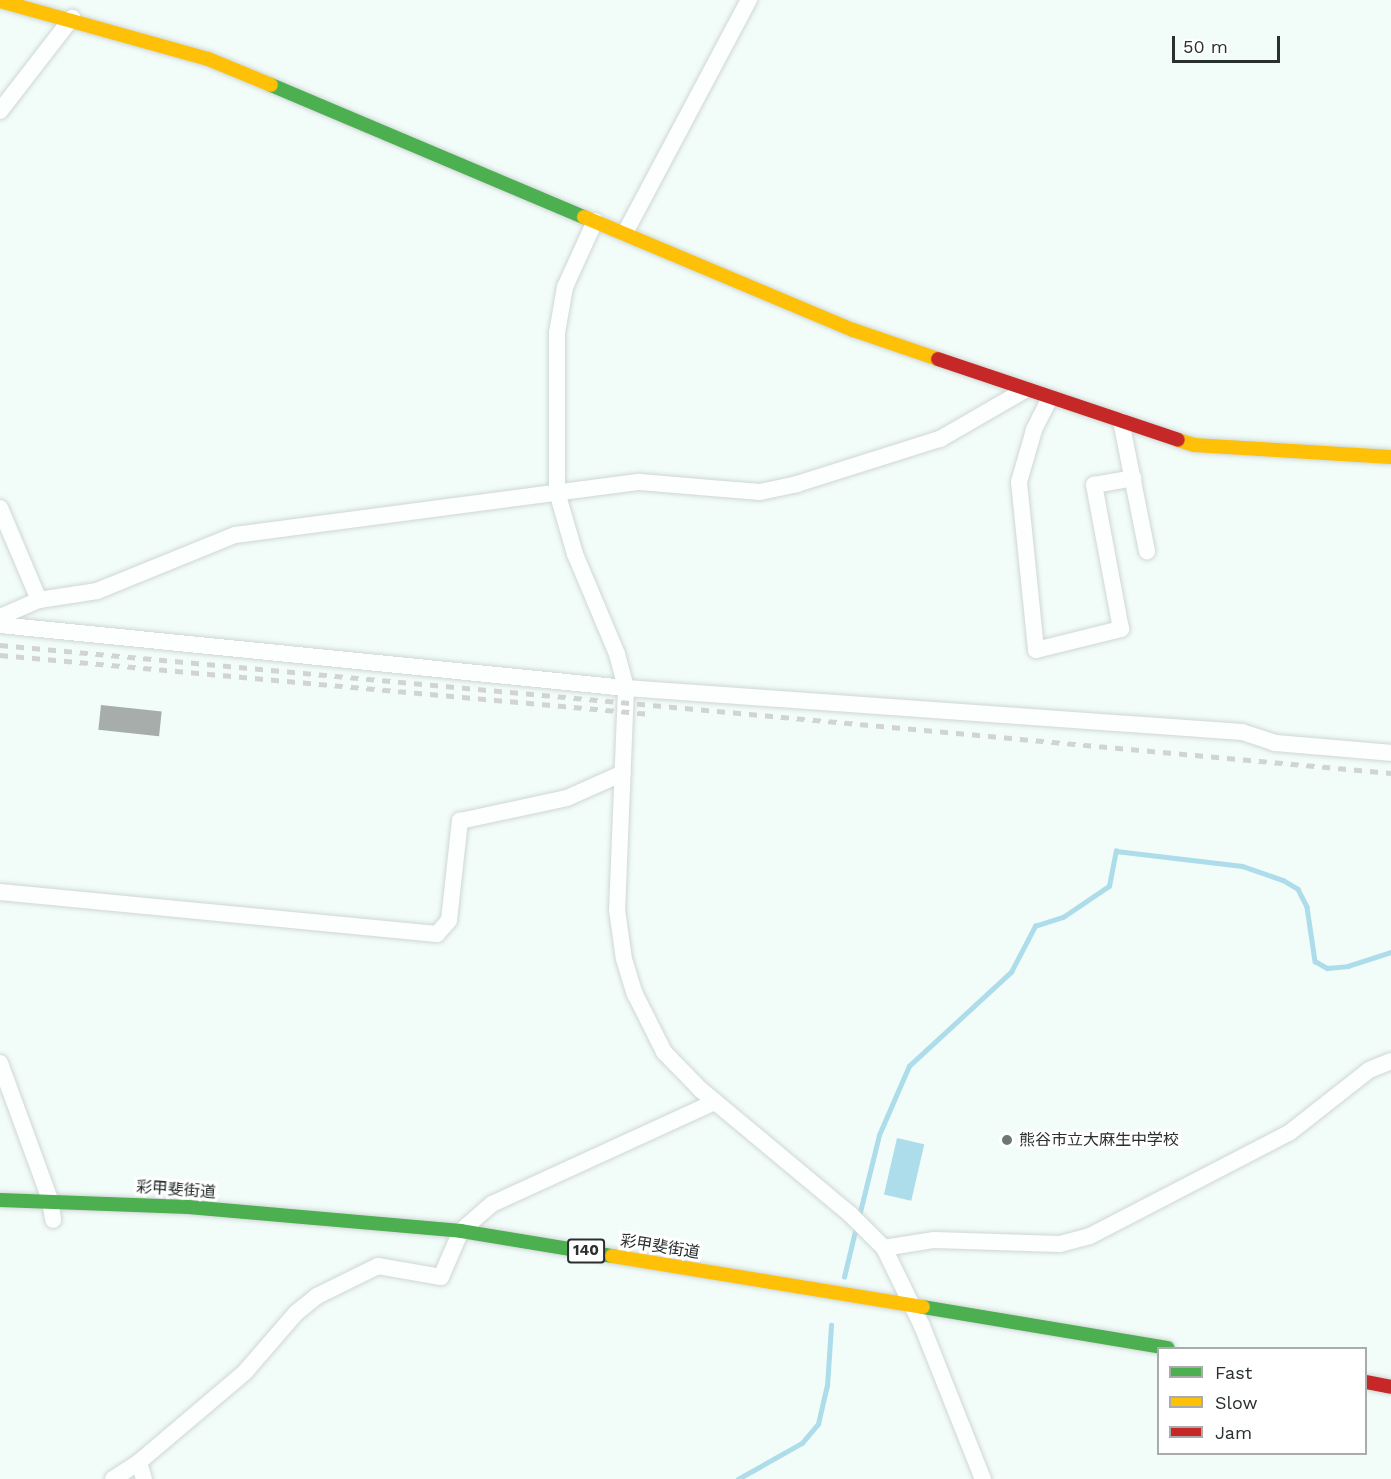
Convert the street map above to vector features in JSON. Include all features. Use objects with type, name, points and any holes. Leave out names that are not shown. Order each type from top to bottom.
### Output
[{"type":"main road","points":[[0,1],[72,18],[208,59],[853,330],[1025,390],[1194,445],[1391,457]]},
{"type":"main road","name":"彩甲斐街道","points":[[0,1200],[50,1200],[188,1207],[461,1231],[1162,1347]]},
{"type":"main road","points":[[431,1248],[461,1251]]},
{"type":"main road","points":[[899,1322],[928,1327]]},
{"type":"main road","points":[[1367,1382],[1391,1387]]},
{"type":"street","points":[[625,233],[750,0]]},
{"type":"street","points":[[0,111],[72,18]]},
{"type":"street","points":[[595,221],[566,286],[557,333],[557,492],[574,554],[617,654],[626,688],[617,910],[624,958],[635,994],[664,1052],[716,1102],[849,1214],[884,1248],[912,1305],[928,1327],[983,1479]]},
{"type":"street","points":[[0,617],[39,600],[97,591],[235,535],[640,482],[760,492],[797,484],[940,440],[1025,390]]},
{"type":"street","points":[[1050,398],[1034,430],[1019,482],[1036,650],[1121,629],[1094,485],[1133,478]]},
{"type":"street","points":[[1121,421],[1147,551]]},
{"type":"street","points":[[0,508],[39,600]]},
{"type":"street","points":[[0,625],[626,688],[1242,732],[1275,742],[1391,753]]},
{"type":"street","points":[[0,892],[437,934],[449,920],[460,821],[567,798],[623,773]]},
{"type":"street","points":[[884,1248],[934,1240],[1060,1244],[1090,1236],[1289,1133],[1369,1070],[1391,1060]]},
{"type":"street","points":[[0,1063],[50,1200],[55,1220]]},
{"type":"street","points":[[113,1479],[139,1462],[245,1372],[296,1313],[317,1296],[378,1266],[441,1277],[461,1251],[461,1231],[492,1204],[716,1102]]},
{"type":"street","points":[[139,1462],[144,1479]]},
{"type":"water","points":[[897,1138],[924,1144],[911,1201],[884,1195]]},
{"type":"building","points":[[101,705],[162,711],[159,736],[98,730]]},
{"type":"waterway","points":[[859,1216],[879,1135],[909,1066],[1011,972],[1035,926],[1063,917],[1109,886],[1116,851],[1242,866],[1283,880],[1298,889],[1307,907],[1315,961],[1327,968],[1348,966],[1391,952]]},
{"type":"waterway","points":[[844,1277],[856,1227]]},
{"type":"waterway","points":[[738,1479],[802,1443],[818,1424],[827,1386],[831,1325]]},
{"type":"railway","points":[[0,645],[1391,773]]},
{"type":"railway","points":[[0,655],[650,714]]},
{"type":"traffic: fast","points":[[271,85],[584,217]]},
{"type":"traffic: fast","points":[[0,1200],[188,1207],[461,1231],[612,1256]]},
{"type":"traffic: fast","points":[[923,1307],[1162,1347]]},
{"type":"traffic: slow","points":[[0,1],[208,59],[271,85]]},
{"type":"traffic: slow","points":[[584,217],[853,330],[938,359]]},
{"type":"traffic: slow","points":[[1178,440],[1194,445],[1391,457]]},
{"type":"traffic: slow","points":[[612,1256],[923,1307]]},
{"type":"traffic: jam","points":[[938,359],[1178,440]]},
{"type":"traffic: jam","points":[[1367,1382],[1391,1387]]},
{"type":"place","name":"熊谷市立大麻生中学校","points":[[1007,1140]]}]
